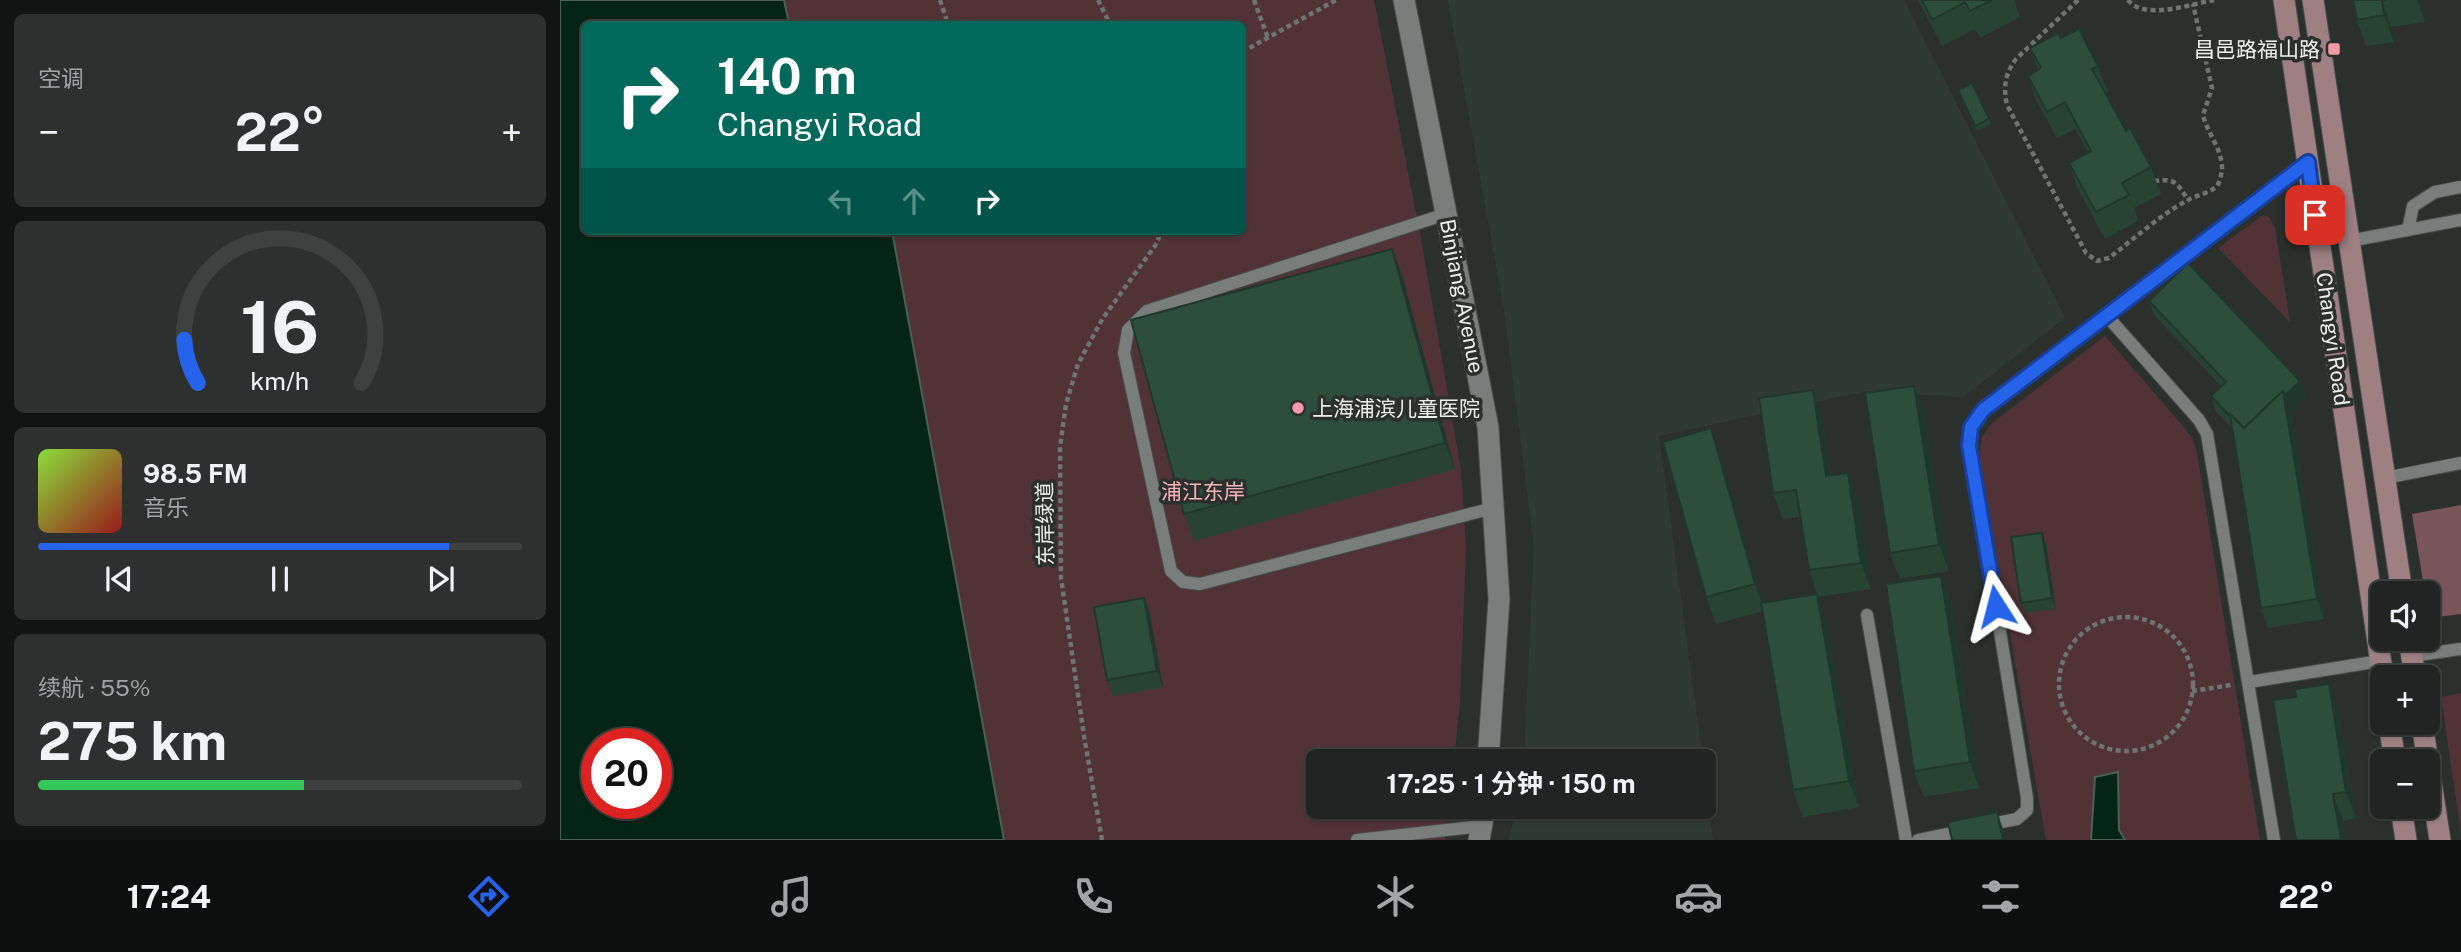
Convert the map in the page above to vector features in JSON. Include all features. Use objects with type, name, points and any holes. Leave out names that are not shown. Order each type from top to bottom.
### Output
[{"type":"main road","name":"Changyi Road","points":[[2284,0],[2380,665]]},
{"type":"main road","name":"Changyi Road","points":[[2313,0],[2400,581]]},
{"type":"main road","points":[[2424,735],[2440,840]]},
{"type":"main road","points":[[2403,819],[2406,840]]},
{"type":"street","name":"Binjiang Avenue","points":[[1404,0],[1488,427],[1499,599],[1489,749]]},
{"type":"lane","points":[[1918,840],[2017,818],[2027,810],[2025,784],[1969,446],[1971,427],[1983,410],[2308,162]]},
{"type":"lane","points":[[2408,230],[2413,206],[2435,192],[2461,187]]},
{"type":"lane","points":[[1446,214],[1147,311],[1128,330],[1124,353],[1171,571],[1183,582],[1200,584],[1493,508]]},
{"type":"lane","points":[[2349,241],[2461,219]]},
{"type":"lane","points":[[2107,316],[2199,420],[2207,434],[2274,840]]},
{"type":"lane","points":[[2385,478],[2461,463]]},
{"type":"lane","points":[[1867,615],[1906,840]]},
{"type":"lane","points":[[2412,657],[2461,649]]},
{"type":"lane","points":[[2249,682],[2370,670]]},
{"type":"lane","points":[[1357,840],[1482,824]]},
{"type":"path","points":[[940,0],[947,21]]},
{"type":"path","points":[[1098,0],[1108,21]]},
{"type":"path","points":[[1254,0],[1268,38]]},
{"type":"path","points":[[1246,50],[1336,0]]},
{"type":"path","points":[[2078,0],[2016,59],[2009,69],[2004,92],[2007,105],[2085,253],[2097,261],[2104,261],[2188,200],[2217,185],[2222,167],[2220,155],[2203,114],[2212,88],[2193,4]]},
{"type":"path","points":[[2128,0],[2144,10],[2159,10],[2214,0]]},
{"type":"path","points":[[2154,181],[2174,181],[2188,200]]},
{"type":"path","name":"东岸绿道","points":[[1102,840],[1061,578],[1060,447],[1066,404],[1078,364],[1103,318],[1157,243],[1160,235]]},
{"type":"path","points":[[2111,617],[2133,617],[2153,622],[2171,634],[2184,651],[2192,671],[2192,691],[2185,716],[2170,734],[2151,746],[2129,751],[2106,748],[2086,738],[2078,730],[2060,701],[2058,679],[2063,658],[2074,640],[2091,626],[2111,617]]},
{"type":"path","points":[[2192,691],[2249,682]]},
{"type":"shaded area","points":[[560,0],[784,0],[788,21],[581,21],[581,235],[893,235],[1004,840],[560,840]]},
{"type":"shaded area","points":[[1448,0],[1904,0],[2065,318],[1963,397],[1866,391],[1659,436],[1701,749],[1525,749],[1534,546],[1504,309]]},
{"type":"shaded area","points":[[2461,505],[2461,614],[2440,617],[2440,581],[2423,581],[2412,514]]},
{"type":"shaded area","points":[[2118,772],[2119,830],[2125,840],[2091,840],[2095,777]]},
{"type":"shaded area","points":[[1513,819],[1710,819],[1713,840],[1509,840]]},
{"type":"green space","name":"浦江东岸","points":[[784,0],[1374,0],[1420,233],[1461,470],[1466,547],[1460,701],[1455,749],[1306,749],[1306,819],[1447,819],[1445,840],[1004,840],[893,235],[1246,235],[1246,21],[788,21]]},
{"type":"green space","points":[[2263,215],[2269,217],[2275,228],[2290,322],[2218,248]]},
{"type":"green space","points":[[2105,336],[2182,425],[2192,438],[2197,453],[2260,840],[2046,840],[1979,455],[1982,437],[1991,424]]},
{"type":"green space","points":[[2461,693],[2461,833],[2441,697]]},
{"type":"building","points":[[1922,0],[1992,0],[1970,11],[1965,2],[1932,20]]},
{"type":"building","points":[[2353,0],[2386,0],[2382,1],[2384,15],[2357,20]]},
{"type":"building","points":[[2079,29],[2098,66],[2092,69],[2126,131],[2130,128],[2151,167],[2122,183],[2129,195],[2096,212],[2069,163],[2091,151],[2065,102],[2047,112],[2028,76],[2041,68],[2030,48],[2058,33],[2061,38]]},
{"type":"building","points":[[1972,83],[1989,119],[1975,126],[1958,90]]},
{"type":"building","name":"上海浦滨儿童医院","points":[[1392,249],[1445,443],[1184,514],[1131,320]]},
{"type":"building","points":[[2188,263],[2300,381],[2285,395],[2283,391],[2244,428],[2211,396],[2226,382],[2149,301]]},
{"type":"building","points":[[1914,386],[1939,545],[1890,553],[1865,393]]},
{"type":"building","points":[[1813,390],[1826,476],[1848,473],[1861,563],[1809,570],[1796,490],[1773,493],[1759,398]]},
{"type":"building","points":[[2283,391],[2317,599],[2261,608],[2230,414],[2244,428]]},
{"type":"building","points":[[1711,428],[1755,584],[1706,597],[1663,442]]},
{"type":"building","points":[[2042,533],[2052,598],[2021,603],[2011,537]]},
{"type":"building","points":[[1941,576],[1970,762],[1914,771],[1886,584]]},
{"type":"building","points":[[1817,594],[1849,781],[1793,790],[1761,603]]},
{"type":"building","points":[[1144,598],[1157,671],[1107,680],[1094,607]]},
{"type":"building","points":[[2329,684],[2346,792],[2333,794],[2341,840],[2296,840],[2273,700],[2296,697],[2295,689]]},
{"type":"building","points":[[1997,812],[2003,840],[1952,840],[1948,822]]},
{"type":"place","name":"昌邑路福山路","points":[[2334,49]]},
{"type":"place","name":"上海浦滨儿童医院","points":[[1298,408]]},
{"type":"route","points":[[1996,606],[1969,446],[1971,427],[1983,410],[2308,162],[2315,215]]}]
